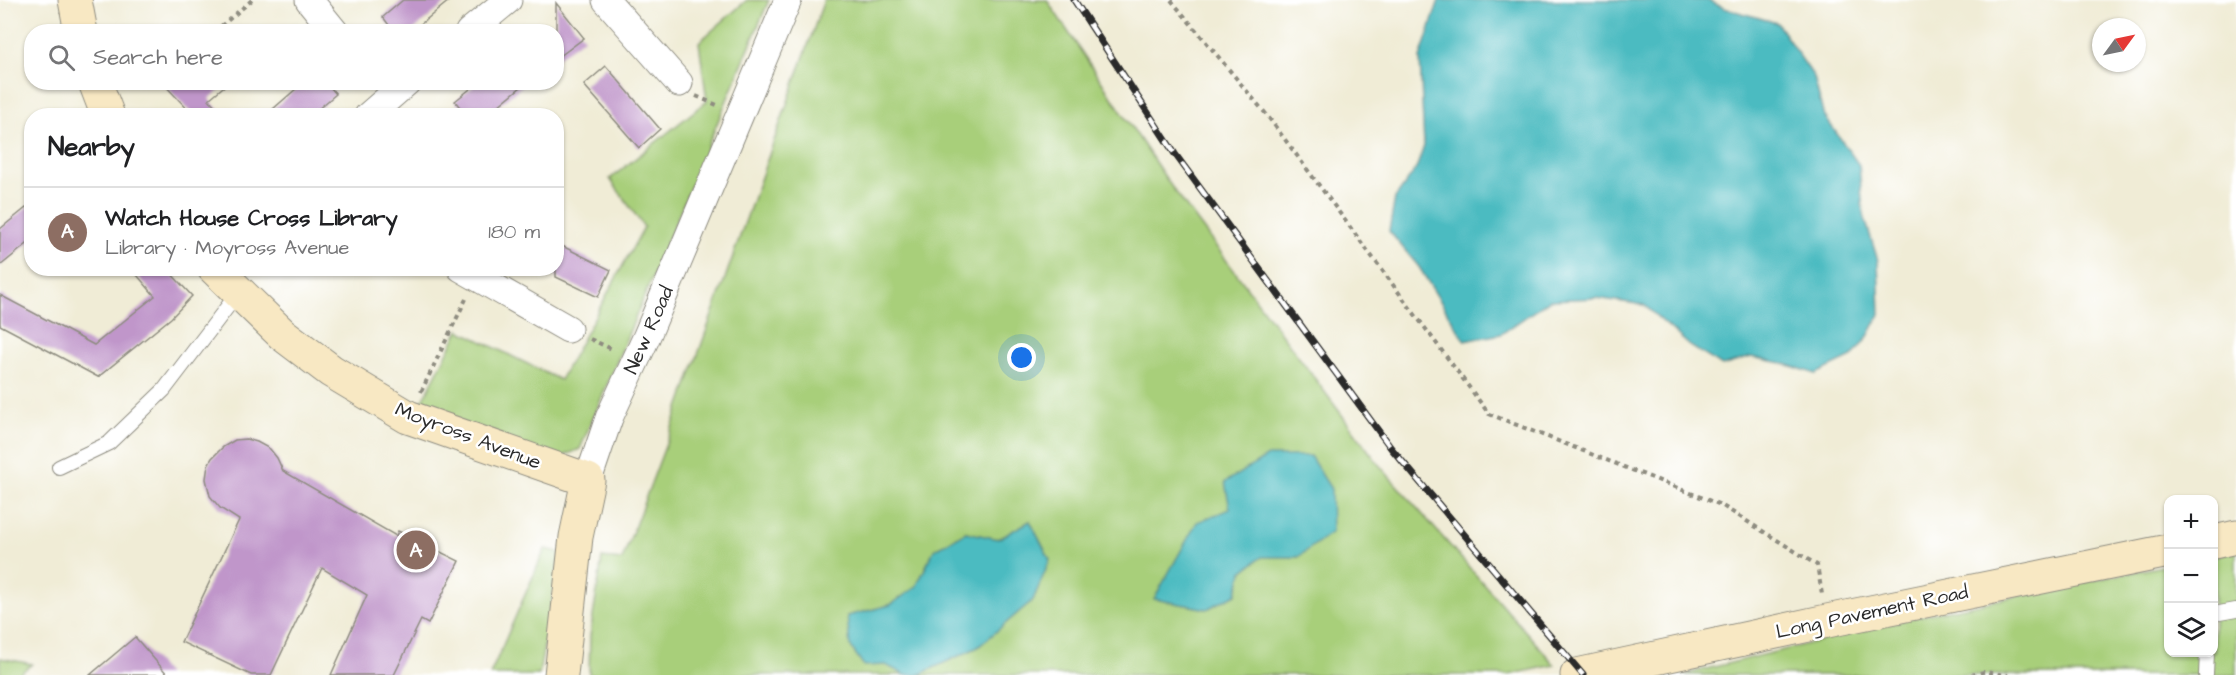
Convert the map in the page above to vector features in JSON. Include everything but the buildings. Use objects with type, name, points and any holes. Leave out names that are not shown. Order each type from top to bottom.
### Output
[{"type":"street","points":[[75,0],[80,24]]},
{"type":"street","points":[[309,0],[328,24]]},
{"type":"street","points":[[479,24],[508,0]]},
{"type":"street","points":[[606,0],[680,83]]},
{"type":"street","name":"New Road","points":[[561,675],[576,537],[588,480],[609,418],[636,360],[788,0]]},
{"type":"street","points":[[98,90],[105,108]]},
{"type":"street","name":"Moyross Avenue","points":[[222,276],[282,334],[331,371],[408,417],[588,480]]},
{"type":"street","points":[[474,276],[568,329]]},
{"type":"street","points":[[2218,541],[2236,537]]},
{"type":"street","name":"Long Pavement Road","points":[[1577,675],[2164,552]]},
{"type":"lane","points":[[59,467],[109,443],[164,390],[238,293]]},
{"type":"lane","points":[[2218,613],[2236,610]]},
{"type":"lane","points":[[2206,675],[2207,657]]},
{"type":"path","points":[[224,24],[252,0]]},
{"type":"path","points":[[1171,0],[1266,114],[1489,414],[1721,505],[1817,565],[1827,621]]},
{"type":"path","points":[[680,83],[692,95],[740,114]]},
{"type":"path","points":[[408,417],[468,276]]},
{"type":"path","points":[[568,329],[636,360]]},
{"type":"path","points":[[1971,675],[1984,672],[2008,675]]},
{"type":"green space","points":[[747,0],[769,0],[580,449],[554,460],[460,426],[422,402],[459,330],[560,380],[644,227],[610,179],[707,101],[699,42]]},
{"type":"green space","points":[[824,0],[1047,0],[1171,186],[1380,466],[1555,665],[1508,675],[918,675],[978,647],[1030,521],[998,539],[965,532],[934,550],[916,587],[890,605],[847,616],[887,665],[905,675],[589,675],[590,636],[602,558],[622,560],[669,436]],"holes":[[[1230,509],[1298,557],[1262,556],[1243,571],[1236,594],[1207,609],[1155,599],[1197,523]]]},
{"type":"green space","points":[[545,549],[560,552],[539,675],[490,675]]},
{"type":"green space","points":[[2236,551],[2236,675],[1682,675],[1920,616],[2164,566],[2164,657],[2218,657],[2218,555]]},
{"type":"green space","points":[[0,658],[32,664],[18,675],[0,675]]},
{"type":"water","points":[[1439,0],[1707,0],[1724,8],[1777,23],[1814,77],[1823,114],[1859,165],[1863,212],[1878,261],[1880,314],[1867,338],[1852,357],[1816,374],[1782,363],[1751,357],[1722,366],[1690,346],[1644,305],[1596,298],[1550,300],[1501,334],[1465,341],[1419,267],[1389,231],[1395,198],[1416,169],[1424,146],[1420,58]]},
{"type":"water","points":[[1268,456],[1310,456],[1331,489],[1332,532],[1298,557],[1262,557],[1243,571],[1236,594],[1207,609],[1154,599],[1197,522],[1230,509],[1225,482]]},
{"type":"water","points":[[1030,521],[1050,560],[1033,600],[978,647],[918,675],[905,675],[886,665],[864,666],[850,646],[847,616],[890,605],[916,587],[934,550],[966,532],[998,539]]},
{"type":"railway","points":[[1074,0],[1175,154],[1391,448],[1583,675]]},
{"type":"place","name":"Watch House Cross Library","points":[[416,550]]}]
